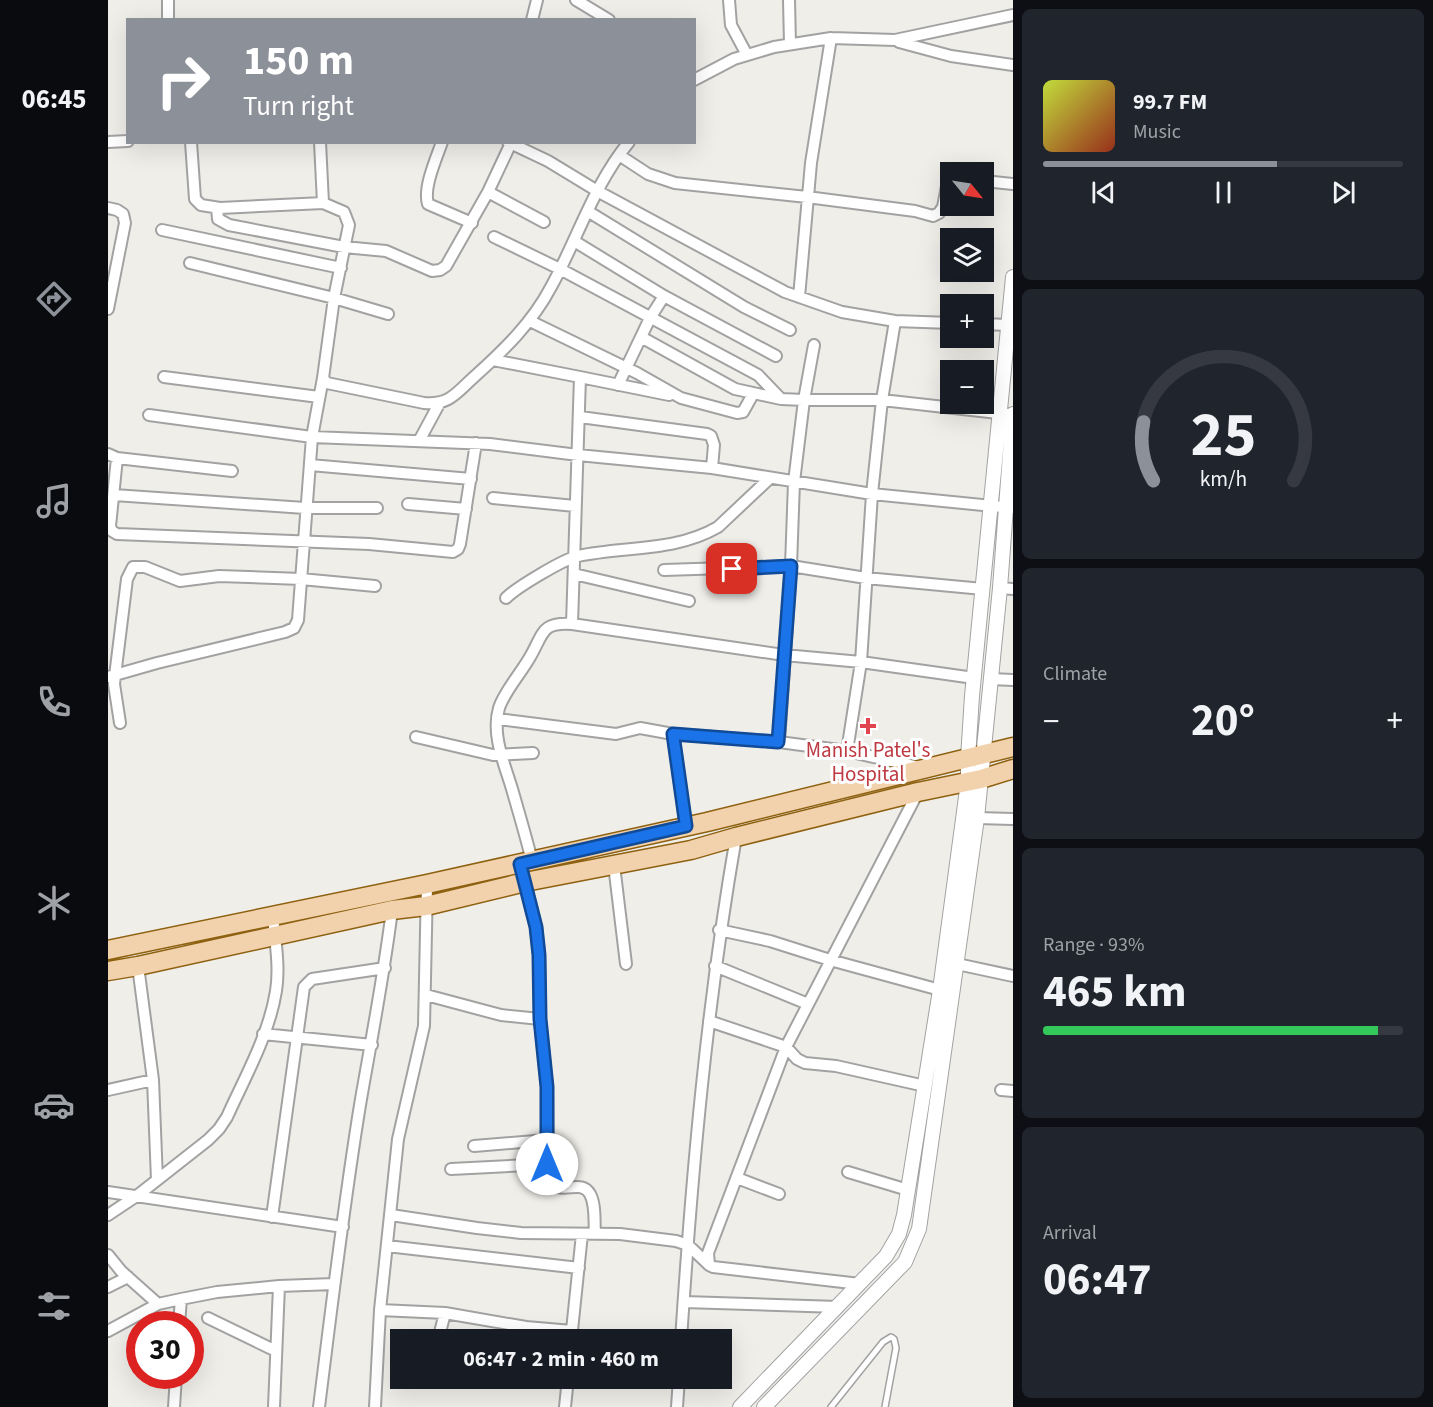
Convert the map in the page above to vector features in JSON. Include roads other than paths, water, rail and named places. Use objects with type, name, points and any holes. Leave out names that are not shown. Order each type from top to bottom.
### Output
[{"type":"main road","points":[[108,951],[427,884],[686,826],[1013,747]]},
{"type":"main road","points":[[108,971],[392,910],[426,906],[525,882],[692,849],[1013,769]]},
{"type":"street","points":[[168,0],[168,18]]},
{"type":"street","points":[[532,18],[537,0]]},
{"type":"street","points":[[576,0],[606,18]]},
{"type":"street","points":[[729,0],[730,25],[747,55]]},
{"type":"street","points":[[789,0],[790,44]]},
{"type":"street","points":[[696,79],[734,59],[774,46],[831,38],[895,40],[1013,15]]},
{"type":"street","points":[[799,297],[811,164],[831,38]]},
{"type":"street","points":[[895,40],[951,56],[1013,65]]},
{"type":"street","points":[[111,676],[285,632],[294,628],[298,620],[312,437],[334,298],[349,225],[348,218],[344,212],[323,203],[217,208],[201,205],[195,199],[191,144]]},
{"type":"street","points":[[320,144],[323,203]]},
{"type":"street","points":[[441,144],[434,162],[426,197],[428,204],[472,223]]},
{"type":"street","points":[[217,208],[218,219],[229,225],[344,247],[386,252],[432,271],[440,270],[446,266],[472,223],[510,144]]},
{"type":"street","points":[[512,144],[548,161],[598,192],[785,292],[842,312],[896,321],[940,323]]},
{"type":"street","points":[[419,441],[439,404],[454,395],[511,344],[530,321],[560,269],[598,192],[619,154],[627,144]]},
{"type":"street","points":[[619,154],[648,174],[675,183],[807,197],[933,216],[940,212]]},
{"type":"street","points":[[994,182],[1013,184]]},
{"type":"street","points":[[488,192],[544,222]]},
{"type":"street","points":[[108,208],[123,214],[124,223],[108,309]]},
{"type":"street","points":[[589,212],[744,307],[790,330]]},
{"type":"street","points":[[162,230],[341,268]]},
{"type":"street","points":[[495,237],[560,269],[758,375],[781,399]]},
{"type":"street","points":[[574,241],[664,296],[776,356]]},
{"type":"street","points":[[190,263],[334,298],[388,314]]},
{"type":"street","points":[[976,756],[1006,589],[1009,508],[1008,414],[1013,277]]},
{"type":"street","points":[[618,385],[650,318],[664,296]]},
{"type":"street","points":[[530,321],[681,398]]},
{"type":"street","points":[[847,751],[861,662],[882,400],[896,321]]},
{"type":"street","points":[[994,325],[1010,327]]},
{"type":"street","points":[[641,337],[735,389],[753,394],[781,399],[882,400],[1008,414]]},
{"type":"street","points":[[778,742],[791,566],[794,482],[804,400],[814,345]]},
{"type":"street","points":[[493,360],[681,398],[737,413],[743,412],[753,394]]},
{"type":"street","points":[[164,376],[319,398]]},
{"type":"street","points":[[572,624],[580,377]]},
{"type":"street","points":[[323,378],[327,383],[424,404],[439,404]]},
{"type":"street","points":[[770,1405],[905,1262],[914,1246],[919,1229],[977,818],[974,678],[991,505],[1008,414]]},
{"type":"street","points":[[149,415],[312,437],[476,443],[712,468],[873,494],[1009,508]]},
{"type":"street","points":[[580,417],[707,434],[711,436],[714,445],[712,468]]},
{"type":"street","points":[[232,471],[113,456],[114,495],[110,526],[112,531],[130,536],[369,544],[453,552],[460,544],[476,443]]},
{"type":"street","points":[[310,465],[471,479]]},
{"type":"street","points":[[507,598],[522,586],[575,556],[672,545],[710,532],[769,479]]},
{"type":"street","points":[[114,495],[305,508],[377,508]]},
{"type":"street","points":[[493,498],[575,506]]},
{"type":"street","points":[[408,504],[466,509]]},
{"type":"street","points":[[108,541],[130,536]]},
{"type":"street","points":[[664,570],[791,566],[866,578],[983,589]]},
{"type":"street","points":[[120,723],[111,676],[127,579],[133,567],[145,567],[180,580],[219,576],[301,579],[375,586]]},
{"type":"street","points":[[574,574],[688,601]]},
{"type":"street","points":[[595,1233],[590,1193],[580,1186],[564,1188],[552,1184],[548,1178],[547,1087],[540,1019],[538,941],[525,882],[526,862],[501,755],[498,719],[501,702],[521,674],[546,629],[555,623],[572,624],[784,655],[861,662],[974,678]]},
{"type":"street","points":[[991,680],[1013,680]]},
{"type":"street","points":[[498,719],[616,734],[640,728],[673,734],[778,742],[847,751],[924,769]]},
{"type":"street","points":[[673,734],[686,826]]},
{"type":"street","points":[[416,737],[493,754],[533,753]]},
{"type":"street","points":[[740,1407],[860,1284],[893,1246],[904,1215],[975,780]]},
{"type":"street","points":[[709,1265],[708,1253],[786,1047],[918,792]]},
{"type":"street","points":[[977,818],[1013,819]]},
{"type":"street","points":[[682,1329],[709,1020],[720,930],[736,837]]},
{"type":"street","points":[[614,865],[626,963]]},
{"type":"street","points":[[375,1407],[380,1310],[398,1139],[424,1026],[427,884]]},
{"type":"street","points":[[319,1407],[334,1284],[361,1100],[385,968],[392,910]]},
{"type":"street","points":[[108,1215],[138,1195],[219,1129],[227,1117],[264,1034],[276,991],[278,976],[273,916]]},
{"type":"street","points":[[720,930],[770,941],[940,990]]},
{"type":"street","points":[[957,964],[1013,976]]},
{"type":"street","points":[[138,966],[153,1080],[157,1180]]},
{"type":"street","points":[[715,966],[808,1004]]},
{"type":"street","points":[[272,1217],[304,987],[307,982],[322,977],[385,968]]},
{"type":"street","points":[[426,995],[501,1015],[540,1019]]},
{"type":"street","points":[[709,1020],[786,1047],[797,1059],[806,1063],[836,1066],[925,1086]]},
{"type":"street","points":[[264,1034],[372,1045]]},
{"type":"street","points":[[108,1090],[153,1080]]},
{"type":"street","points":[[1001,1090],[1013,1091]]},
{"type":"street","points":[[474,1146],[547,1140]]},
{"type":"street","points":[[451,1169],[547,1164]]},
{"type":"street","points":[[848,1172],[908,1190]]},
{"type":"street","points":[[737,1178],[779,1194]]},
{"type":"street","points":[[108,1192],[343,1227]]},
{"type":"street","points":[[391,1215],[521,1233],[620,1234],[676,1241],[688,1245],[709,1265],[719,1268],[860,1284]]},
{"type":"street","points":[[573,1329],[582,1234]]},
{"type":"street","points":[[387,1246],[579,1268]]},
{"type":"street","points":[[108,1255],[158,1304]]},
{"type":"street","points":[[108,1287],[128,1277]]},
{"type":"street","points":[[108,1331],[158,1304],[181,1299],[217,1292],[334,1284]]},
{"type":"street","points":[[274,1407],[279,1286]]},
{"type":"street","points":[[180,1311],[181,1299]]},
{"type":"street","points":[[684,1302],[838,1307]]},
{"type":"street","points":[[380,1310],[445,1313],[538,1329]]},
{"type":"street","points":[[441,1329],[445,1313]]},
{"type":"street","points":[[208,1318],[276,1352]]},
{"type":"street","points":[[174,1407],[175,1389]]},
{"type":"street","points":[[565,1407],[567,1389]]},
{"type":"street","points":[[677,1407],[678,1389]]},
{"type":"lane","points":[[831,1407],[883,1342],[891,1337],[894,1339],[896,1348],[885,1407]]},
{"type":"place","name":"Manish Patel's Hospital","points":[[868,726]]}]
